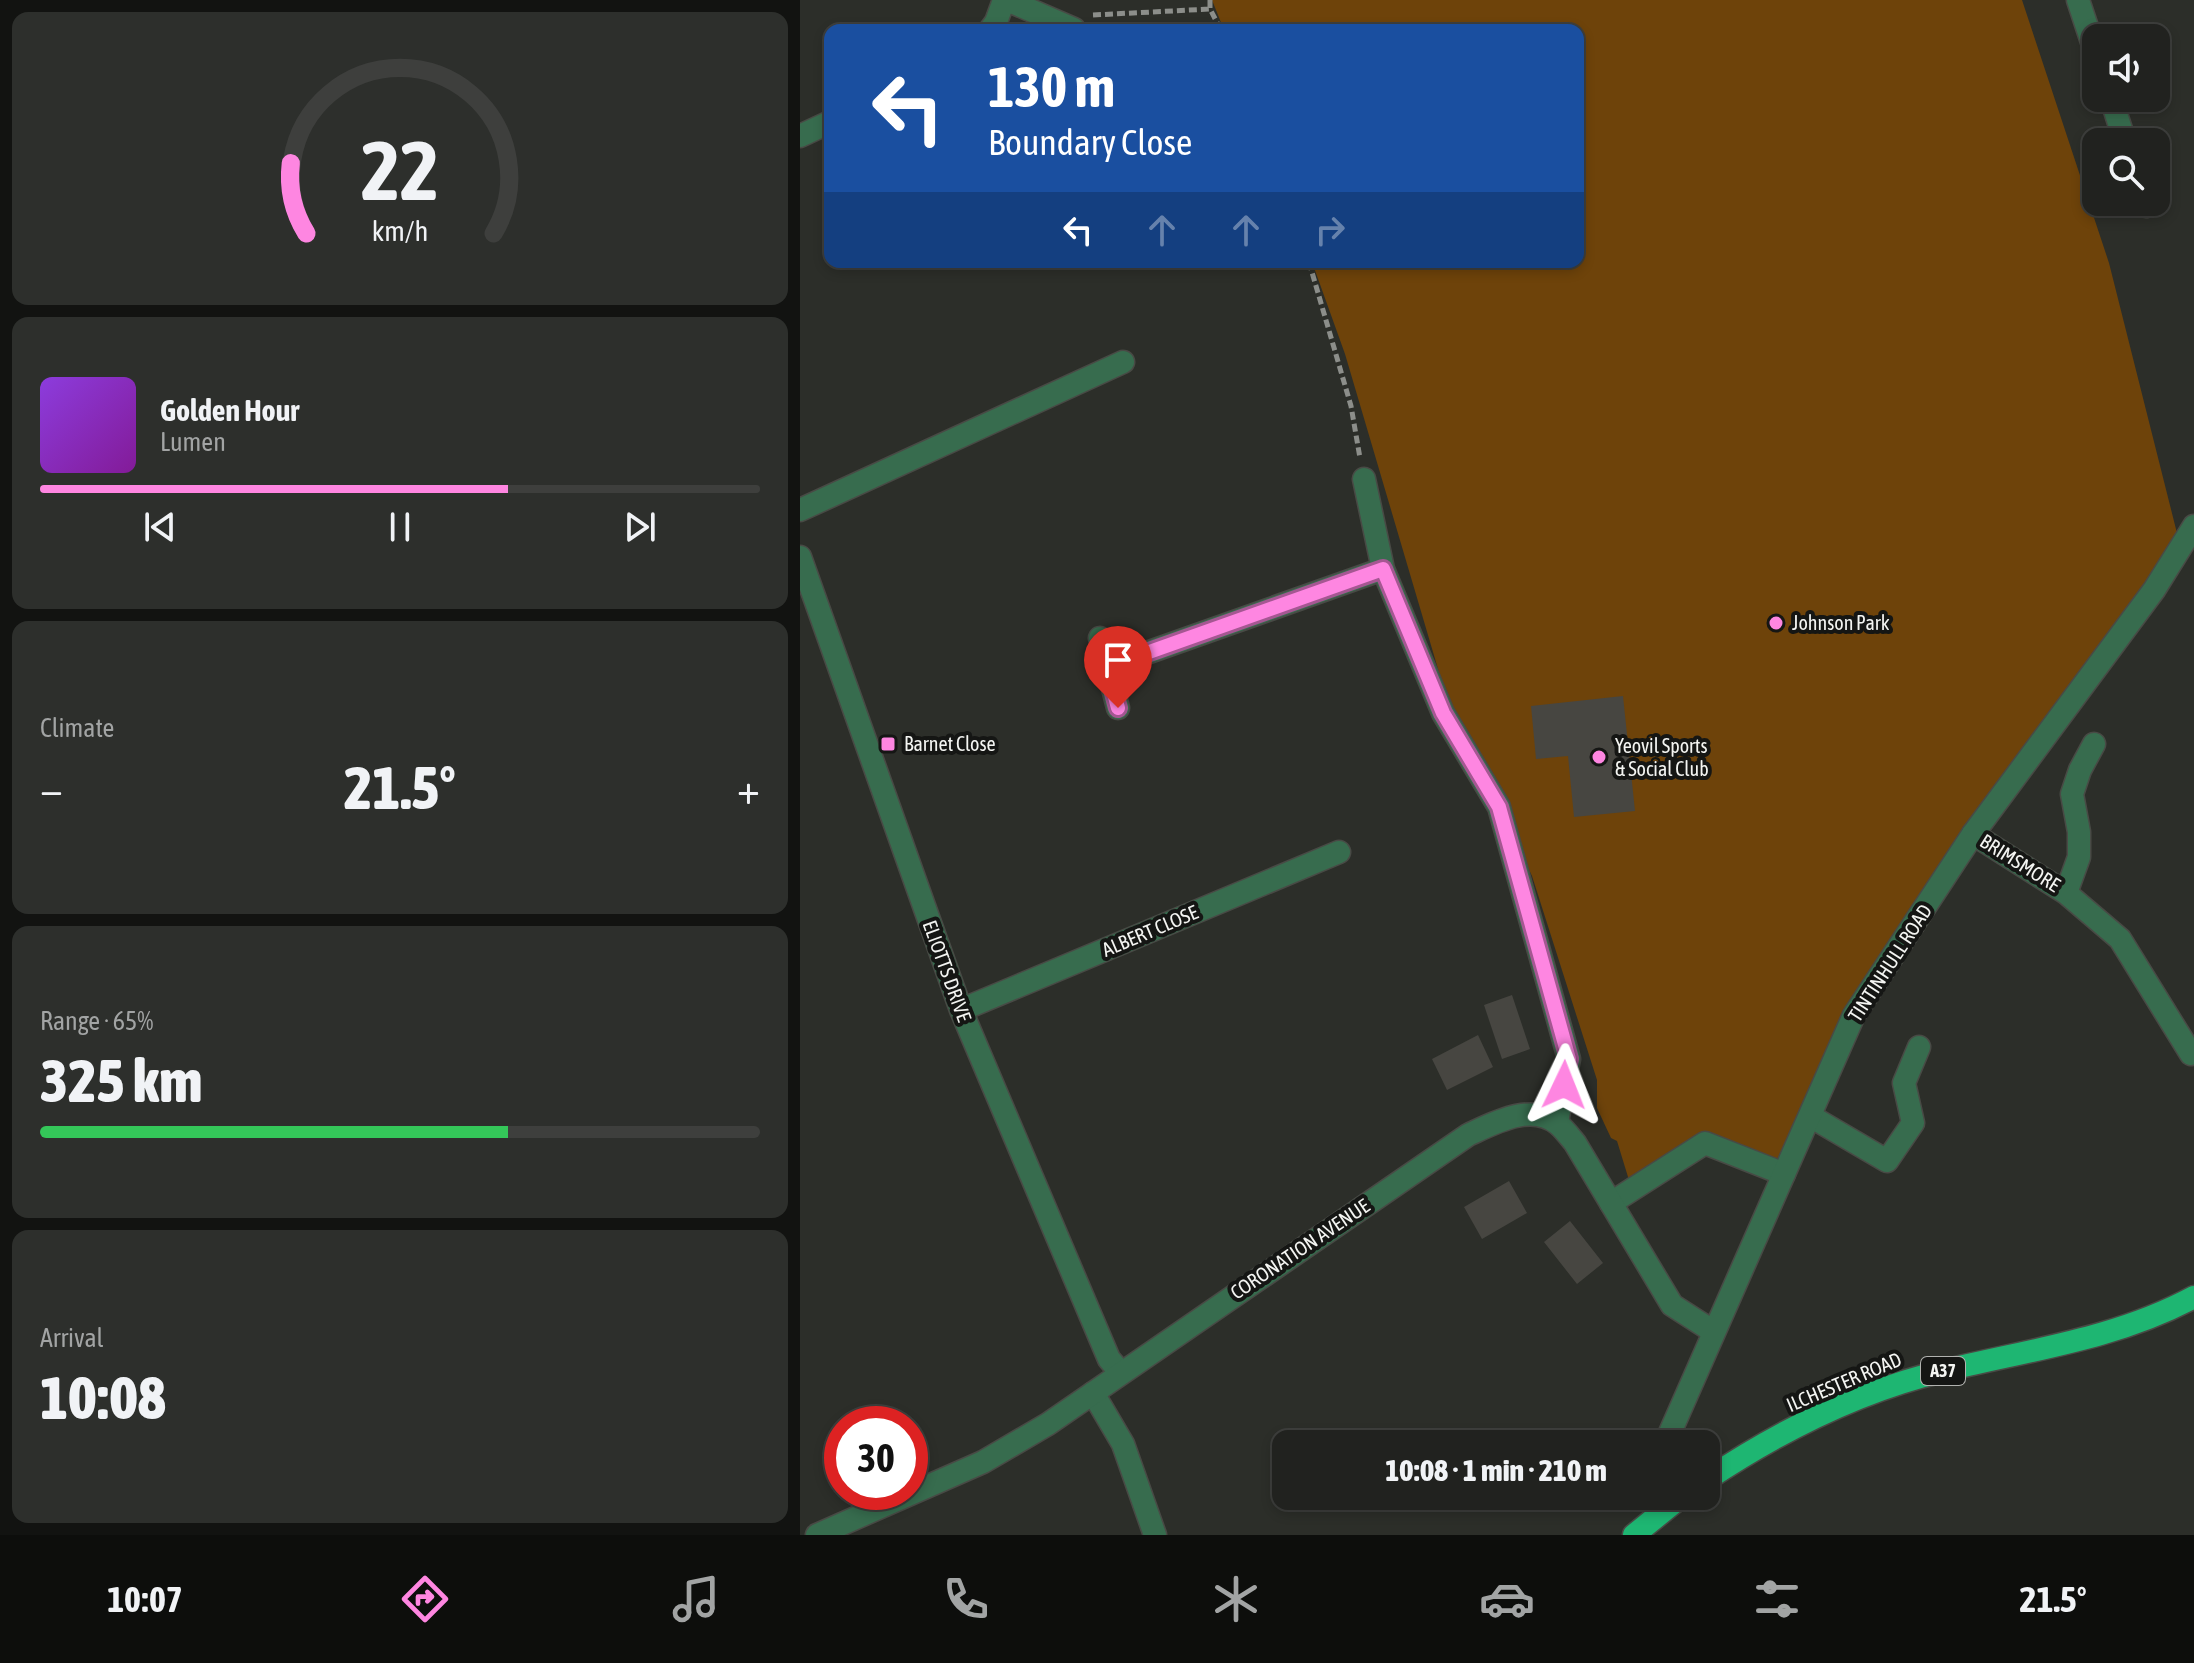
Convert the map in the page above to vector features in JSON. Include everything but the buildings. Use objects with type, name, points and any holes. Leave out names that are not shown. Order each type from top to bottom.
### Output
[{"type":"highway","name":"ILCHESTER ROAD","points":[[1720,1471],[1803,1424],[1896,1384],[2109,1332],[2161,1314],[2194,1297]]},
{"type":"highway","points":[[1634,1535],[1654,1510]]},
{"type":"street","points":[[993,24],[1006,0],[1062,24]]},
{"type":"street","points":[[2078,0],[2086,24]]},
{"type":"street","points":[[800,136],[824,125]]},
{"type":"street","points":[[800,510],[1123,362]]},
{"type":"street","points":[[1364,479],[1383,569],[1443,713],[1499,807],[1569,1059],[1557,1122],[1575,1143],[1672,1305],[1714,1332]]},
{"type":"street","name":"TINTINHULL ROAD","points":[[1671,1430],[1854,1015],[1973,834],[2154,590],[2194,526]]},
{"type":"street","name":"ELIOTTS DRIVE","points":[[800,557],[961,1010],[1109,1359],[1121,1373]]},
{"type":"street","points":[[1107,667],[1383,569]]},
{"type":"street","points":[[1100,638],[1118,708]]},
{"type":"street","name":"BRIMSMORE","points":[[2066,893],[2079,857],[2079,832],[2072,794],[2094,744]]},
{"type":"street","name":"BRIMSMORE","points":[[1973,834],[2066,893],[2120,939],[2191,1054]]},
{"type":"street","name":"ALBERT CLOSE","points":[[961,1010],[1339,852]]},
{"type":"street","points":[[1810,1116],[1887,1161],[1913,1123],[1904,1083],[1919,1047]]},
{"type":"street","name":"CORONATION AVENUE","points":[[817,1535],[983,1462],[1048,1424],[1468,1135],[1501,1119],[1528,1114],[1557,1122]]},
{"type":"street","points":[[1611,1203],[1705,1143],[1784,1174]]},
{"type":"street","points":[[1093,1393],[1123,1444],[1155,1535]]},
{"type":"path","points":[[1210,0],[1210,9],[1218,24]]},
{"type":"path","points":[[1079,24],[1089,15],[1210,9]]},
{"type":"path","points":[[1311,268],[1351,406],[1364,479]]},
{"type":"shaded area","name":"Johnson Park","points":[[1212,0],[2022,0],[2082,181],[2082,216],[2093,216],[2109,263],[2181,549],[1854,1015],[1784,1174],[1705,1143],[1632,1190],[1617,1141],[1611,1138],[1597,1108],[1597,1080],[1532,876],[1446,696],[1345,354],[1314,268],[1584,268],[1584,24],[1222,24]]},
{"type":"place","name":"Johnson Park","points":[[1776,623]]},
{"type":"place","name":"Barnet Close","points":[[888,744]]},
{"type":"place","name":"Yeovil Sports & Social Club","points":[[1599,757]]},
{"type":"route","points":[[1118,708],[1107,667],[1383,569],[1443,713],[1499,807],[1569,1059],[1564,1085]]}]
